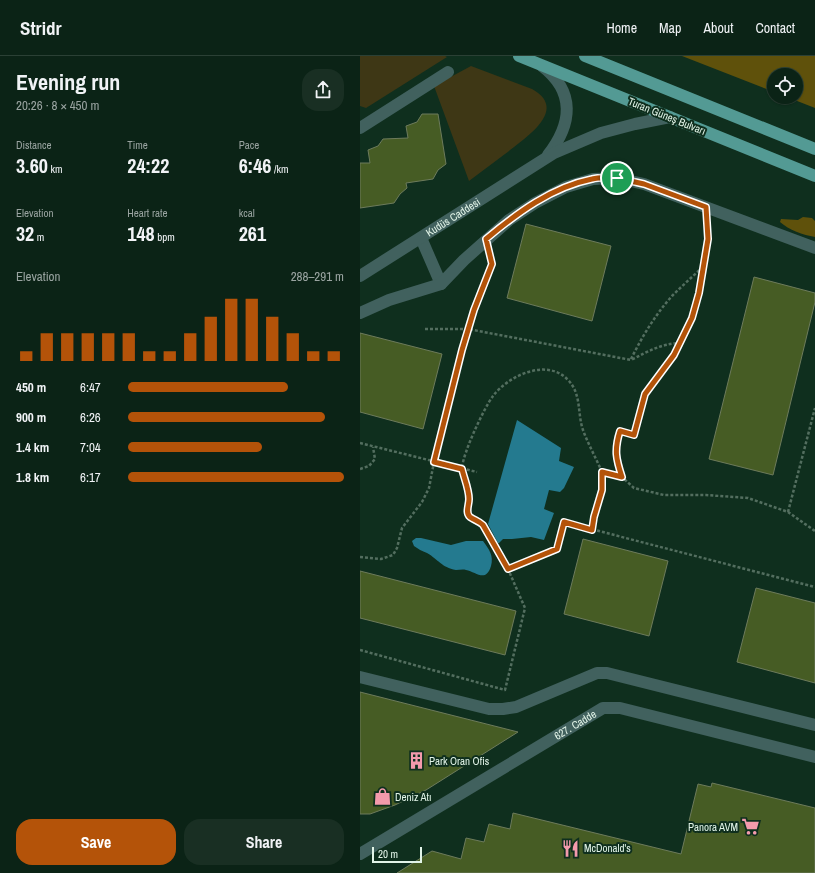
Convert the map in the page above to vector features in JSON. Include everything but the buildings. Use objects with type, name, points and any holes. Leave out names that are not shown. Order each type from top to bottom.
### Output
[{"type":"main road","name":"Turan Güneş Bulvarı","points":[[519,56],[815,176]]},
{"type":"main road","points":[[585,56],[815,149]]},
{"type":"street","name":"Kudüs Caddesi","points":[[539,64],[560,84],[564,91],[567,106],[566,116],[561,132],[546,157]]},
{"type":"street","points":[[360,128],[448,72]]},
{"type":"street","name":"Kudüs Caddesi","points":[[360,276],[546,157],[570,145],[600,133],[670,117]]},
{"type":"street","points":[[360,313],[389,300],[441,284],[486,239],[509,220],[535,203],[566,187],[593,179],[617,178],[644,184],[815,248]]},
{"type":"street","points":[[421,238],[441,284]]},
{"type":"street","points":[[360,677],[489,710],[503,710],[516,707],[597,673],[607,673],[815,725]]},
{"type":"street","name":"627. Cadde","points":[[360,854],[603,708],[620,708],[815,757]]},
{"type":"path","points":[[622,477],[617,462],[615,445],[620,431],[634,435],[645,394],[674,355],[694,311],[699,293],[708,239],[706,207]]},
{"type":"path","points":[[360,558],[381,559],[393,555],[397,548],[402,528],[422,502],[429,488],[434,462],[468,329],[492,264],[486,239]]},
{"type":"path","points":[[631,360],[651,322],[672,297],[704,266]]},
{"type":"path","points":[[425,329],[468,329],[631,360],[666,344],[680,343]]},
{"type":"path","points":[[360,650],[505,690],[525,608],[508,569],[483,525],[470,518],[468,514],[469,499],[462,469],[466,451],[482,414],[493,395],[506,383],[519,376],[540,369],[555,372],[567,378],[574,388],[578,400],[579,413],[583,429],[602,472],[602,490],[594,517],[592,530]]},
{"type":"path","points":[[788,512],[815,408]]},
{"type":"path","points":[[360,444],[477,472]]},
{"type":"path","points":[[360,469],[369,466],[375,459],[373,447]]},
{"type":"path","points":[[602,472],[622,477],[634,488],[664,494],[748,498],[788,512],[815,531]]},
{"type":"path","points":[[508,569],[557,549],[564,522],[815,587]]},
{"type":"shaded area","points":[[360,56],[447,57],[366,108],[360,106]]},
{"type":"shaded area","points":[[682,56],[815,56],[815,108],[803,103],[803,68],[767,68],[767,89]]},
{"type":"shaded area","points":[[471,66],[532,89],[543,97],[546,106],[545,115],[540,124],[532,132],[469,181],[434,86]]},
{"type":"shaded area","points":[[803,217],[812,218],[815,221],[815,237],[796,232],[780,222],[781,219],[798,220]]},
{"type":"water","points":[[517,420],[561,448],[559,461],[574,467],[564,488],[560,492],[549,490],[544,509],[554,513],[544,540],[531,537],[503,539],[498,543],[488,524]]},
{"type":"water","points":[[416,538],[451,545],[466,541],[483,541],[491,556],[492,562],[489,571],[484,575],[480,575],[470,571],[451,569],[414,546],[412,541]]},
{"type":"place","name":"Park Oran Ofis","points":[[416,761]]},
{"type":"place","name":"Deniz Atı","points":[[382,797]]},
{"type":"place","name":"Panora AVM","points":[[751,827]]},
{"type":"place","name":"McDonald's","points":[[571,848]]},
{"type":"route","points":[[617,178],[644,184],[706,207],[708,239],[699,293],[692,318],[674,355],[645,394],[634,435],[620,431],[615,445],[617,462],[622,477],[602,472],[602,490],[594,517],[592,530],[564,522],[557,549],[508,569],[483,525],[470,518],[468,514],[467,507],[469,499],[462,469],[434,462],[462,350],[474,310],[492,264],[486,239],[509,220],[535,203],[566,187],[593,179],[617,178]]}]
